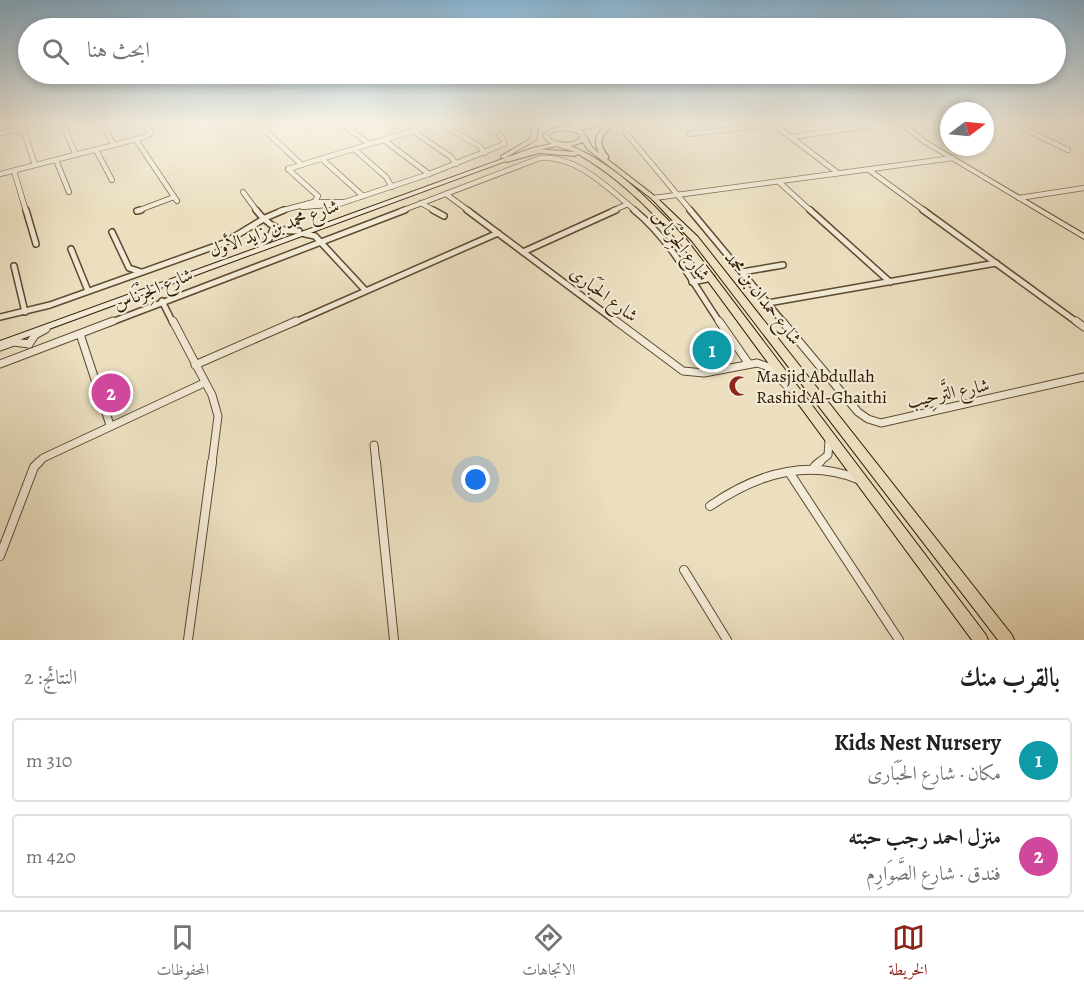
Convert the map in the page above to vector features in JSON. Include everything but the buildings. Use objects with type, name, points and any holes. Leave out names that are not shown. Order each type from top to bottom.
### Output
[{"type":"main road","points":[[505,159],[516,152]]},
{"type":"main road","name":"شارع محمد بن زايد الأول","points":[[0,338],[260,245],[302,232],[317,236],[521,152]]},
{"type":"main road","name":"شارع محمد بن زايد الأول","points":[[0,345],[302,232],[526,152]]},
{"type":"main road","points":[[505,159],[536,152]]},
{"type":"main road","points":[[558,152],[574,154],[596,163]]},
{"type":"main road","name":"شارع حمدان بن محمد","points":[[581,152],[651,208],[683,241],[981,640]]},
{"type":"main road","name":"شارع حمدان بن محمد","points":[[594,152],[654,198],[711,258],[1007,640]]},
{"type":"main road","points":[[601,152],[623,173]]},
{"type":"street","points":[[31,152],[35,165]]},
{"type":"street","points":[[0,174],[89,152]]},
{"type":"street","points":[[97,152],[112,180]]},
{"type":"street","points":[[137,211],[175,199],[144,152]]},
{"type":"street","points":[[288,152],[302,165]]},
{"type":"street","points":[[315,201],[317,195],[288,169],[345,152]]},
{"type":"street","points":[[357,152],[384,175],[392,187]]},
{"type":"street","points":[[400,152],[429,174]]},
{"type":"street","points":[[444,152],[452,157],[456,164]]},
{"type":"street","name":"شارع التَّرحِيب","points":[[641,152],[858,412],[874,422],[908,417],[1084,377]]},
{"type":"street","points":[[810,152],[838,173]]},
{"type":"street","points":[[942,152],[1084,237]]},
{"type":"street","points":[[298,207],[319,207],[343,202],[392,187],[485,153]]},
{"type":"street","name":"شارع الجِرْنَاس","points":[[0,364],[162,301],[317,236],[421,203],[540,158],[552,157],[565,160],[589,174],[628,204],[657,231],[749,364]]},
{"type":"street","points":[[654,198],[952,158]]},
{"type":"street","points":[[322,159],[363,196]]},
{"type":"street","points":[[56,160],[69,192]]},
{"type":"street","points":[[869,170],[1084,327]]},
{"type":"street","points":[[14,171],[36,244]]},
{"type":"street","points":[[779,182],[890,282]]},
{"type":"street","points":[[1019,198],[1084,188]]},
{"type":"street","points":[[243,192],[273,229],[281,232],[302,232]]},
{"type":"street","name":"شارع الحَبَارى","points":[[446,194],[683,371],[702,374],[757,363]]},
{"type":"street","points":[[0,317],[25,312],[88,291],[236,238],[264,218],[315,201],[343,202]]},
{"type":"street","points":[[421,203],[444,216]]},
{"type":"street","points":[[523,252],[628,204]]},
{"type":"street","points":[[260,245],[270,239],[273,229]]},
{"type":"street","points":[[112,232],[129,268],[141,272]]},
{"type":"street","points":[[195,365],[498,233]]},
{"type":"street","points":[[317,236],[365,290]]},
{"type":"street","points":[[71,249],[88,291]]},
{"type":"street","points":[[768,303],[996,264]]},
{"type":"street","points":[[742,272],[783,265]]},
{"type":"street","points":[[14,266],[25,312]]},
{"type":"street","points":[[125,278],[129,268]]},
{"type":"street","points":[[692,282],[712,278]]},
{"type":"street","points":[[162,301],[215,403],[218,416],[188,640]]},
{"type":"street","name":"شارع الجِرْنَاس","points":[[29,344],[44,330],[95,310]]},
{"type":"street","points":[[80,334],[110,425]]},
{"type":"street","points":[[756,338],[757,346],[763,357],[757,363],[771,369],[784,384],[796,391]]},
{"type":"street","points":[[0,345],[15,342],[29,344],[31,352]]},
{"type":"street","points":[[0,556],[38,462],[49,453],[204,383]]},
{"type":"street","points":[[812,468],[824,460],[828,454],[830,441],[827,434]]},
{"type":"street","points":[[374,445],[394,640]]},
{"type":"street","points":[[710,506],[734,491],[789,472],[812,468],[834,469],[864,483]]},
{"type":"street","points":[[789,472],[899,640]]},
{"type":"street","points":[[684,570],[727,640]]},
{"type":"place","name":"Kids Nest Nursery","points":[[712,350]]},
{"type":"place","name":"Masjid Abdullah Rashid Al-Ghaithi","points":[[739,386]]},
{"type":"place","name":"منزل احمد رجب حبته","points":[[111,393]]}]
